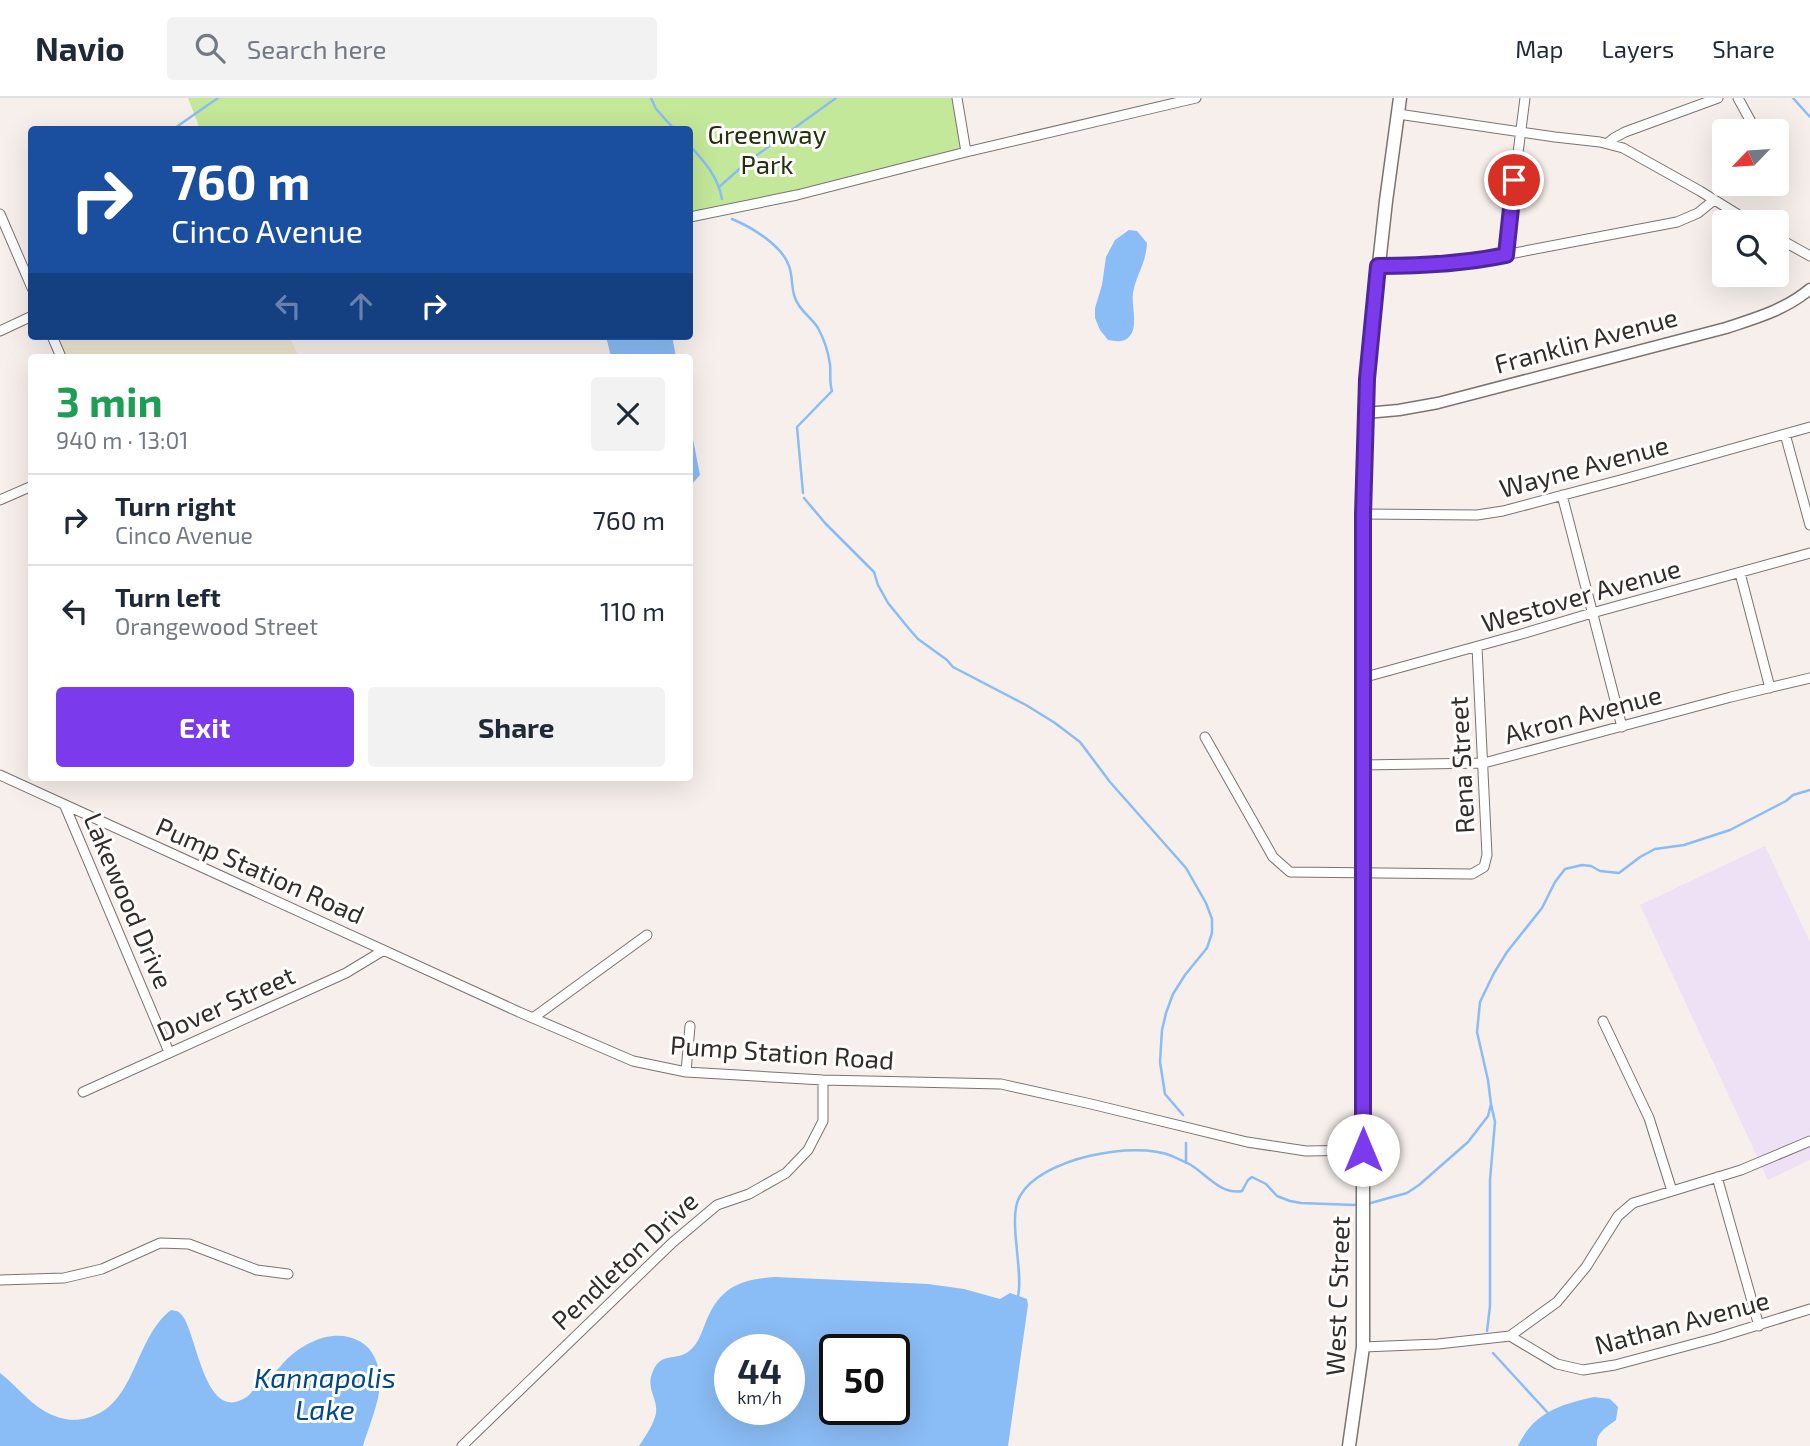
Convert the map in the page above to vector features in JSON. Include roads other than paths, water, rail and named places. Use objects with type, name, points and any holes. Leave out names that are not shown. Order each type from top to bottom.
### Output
[{"type":"main road","name":"West C Street","points":[[1349,1446],[1363,1347],[1362,678],[1367,379],[1378,266],[1400,98]]},
{"type":"street","points":[[957,98],[966,152]]},
{"type":"street","points":[[693,216],[797,195],[1195,98]]},
{"type":"street","points":[[1506,255],[1525,98]]},
{"type":"street","points":[[1608,143],[1625,132],[1718,98]]},
{"type":"street","points":[[1738,98],[1749,119]]},
{"type":"street","points":[[1398,114],[1608,143],[1632,152],[1730,210]]},
{"type":"street","points":[[1378,266],[1462,263],[1677,222],[1698,213],[1714,200]]},
{"type":"street","points":[[0,214],[28,279]]},
{"type":"street","points":[[1789,244],[1810,256]]},
{"type":"street","name":"Franklin Avenue","points":[[1366,413],[1437,403],[1726,328],[1772,314],[1810,289]]},
{"type":"street","points":[[0,331],[28,318]]},
{"type":"street","name":"Wayne Avenue","points":[[1363,514],[1477,514],[1503,511],[1810,427]]},
{"type":"street","points":[[1786,434],[1810,525]]},
{"type":"street","points":[[0,500],[28,488]]},
{"type":"street","points":[[1562,495],[1622,727]]},
{"type":"street","name":"Westover Avenue","points":[[1362,678],[1810,554]]},
{"type":"street","points":[[1740,573],[1770,688]]},
{"type":"street","name":"Rena Street","points":[[1364,872],[1472,874],[1484,867],[1488,855],[1477,647]]},
{"type":"street","name":"Akron Avenue","points":[[1362,765],[1484,763],[1810,678]]},
{"type":"street","points":[[1205,737],[1273,857],[1290,872],[1364,872]]},
{"type":"street","name":"Pump Station Road","points":[[0,775],[633,1061],[686,1072],[823,1080],[1001,1084],[1247,1142],[1306,1151],[1363,1150]]},
{"type":"street","name":"Lakewood Drive","points":[[65,806],[169,1052]]},
{"type":"street","points":[[533,1018],[647,935]]},
{"type":"street","name":"Dover Street","points":[[83,1091],[346,974],[384,950]]},
{"type":"street","points":[[1604,1021],[1649,1118],[1672,1191]]},
{"type":"street","points":[[686,1072],[690,1026]]},
{"type":"street","name":"Pendleton Drive","points":[[462,1446],[643,1271],[717,1205],[748,1194],[786,1173],[808,1150],[823,1121],[823,1080]]},
{"type":"street","points":[[1363,1347],[1438,1344],[1510,1336],[1558,1301],[1586,1267],[1618,1216],[1633,1203],[1741,1170],[1810,1141]]},
{"type":"street","points":[[1717,1177],[1759,1325]]},
{"type":"street","points":[[0,1280],[64,1278],[102,1269],[160,1243],[189,1244],[257,1270],[288,1274]]},
{"type":"street","name":"Nathan Avenue","points":[[1510,1336],[1557,1364],[1583,1370],[1615,1365],[1810,1309]]},
{"type":"water","points":[[1129,230],[1137,231],[1147,243],[1133,293],[1134,328],[1125,340],[1108,340],[1095,318],[1095,308],[1106,257],[1115,240]]},
{"type":"water","points":[[607,340],[673,340],[675,354],[610,354]]},
{"type":"water","points":[[693,439],[700,475],[693,483]]},
{"type":"water","points":[[775,1277],[928,1284],[964,1289],[1000,1299],[1010,1293],[1027,1299],[1008,1446],[639,1446],[656,1413],[650,1383],[656,1365],[664,1359],[683,1355],[692,1349],[719,1299],[734,1287],[752,1280]]},
{"type":"water","name":"Kannapolis Lake","points":[[171,1310],[180,1313],[187,1323],[212,1388],[221,1399],[233,1402],[248,1396],[295,1352],[312,1342],[342,1336],[361,1342],[375,1357],[380,1378],[377,1403],[363,1446],[0,1446],[0,1373],[46,1412],[66,1419],[87,1418],[103,1411],[116,1400],[149,1337]]},
{"type":"water","points":[[1594,1397],[1610,1399],[1618,1407],[1616,1420],[1600,1434],[1597,1446],[1518,1446],[1532,1425],[1549,1412]]},
{"type":"waterway","points":[[178,126],[218,98]]},
{"type":"waterway","points":[[651,98],[656,109],[671,126]]},
{"type":"waterway","points":[[719,187],[746,163],[836,98]]},
{"type":"waterway","points":[[1793,98],[1810,117]]},
{"type":"waterway","points":[[693,149],[714,177],[722,199]]},
{"type":"waterway","points":[[732,219],[765,238],[785,258],[797,302],[818,328],[828,354],[832,391],[797,427],[803,493]]},
{"type":"waterway","points":[[804,498],[874,572],[888,603],[918,639],[953,667],[1026,705],[1080,742],[1110,782],[1186,868],[1206,903],[1212,919],[1212,933],[1207,948],[1173,994],[1162,1030],[1160,1062],[1165,1094],[1183,1115]]},
{"type":"waterway","points":[[1367,1204],[1407,1193],[1419,1185],[1468,1142],[1488,1116],[1491,1104],[1488,1080],[1477,1032],[1480,1002],[1507,952],[1542,908],[1565,869],[1582,865],[1619,873],[1655,849],[1684,845],[1730,830],[1793,795],[1810,790]]},
{"type":"waterway","points":[[1487,1331],[1490,1306],[1490,1180],[1495,1122],[1491,1104]]},
{"type":"waterway","points":[[1186,1143],[1186,1163]]},
{"type":"waterway","points":[[1018,1296],[1015,1217],[1020,1196],[1047,1171],[1090,1156],[1136,1150],[1156,1152],[1189,1164],[1227,1190],[1242,1191],[1252,1177],[1266,1184],[1277,1196],[1290,1201],[1360,1204]]},
{"type":"waterway","points":[[1493,1353],[1548,1413]]},
{"type":"park label","name":"Greenway Park","points":[[767,150]]}]
